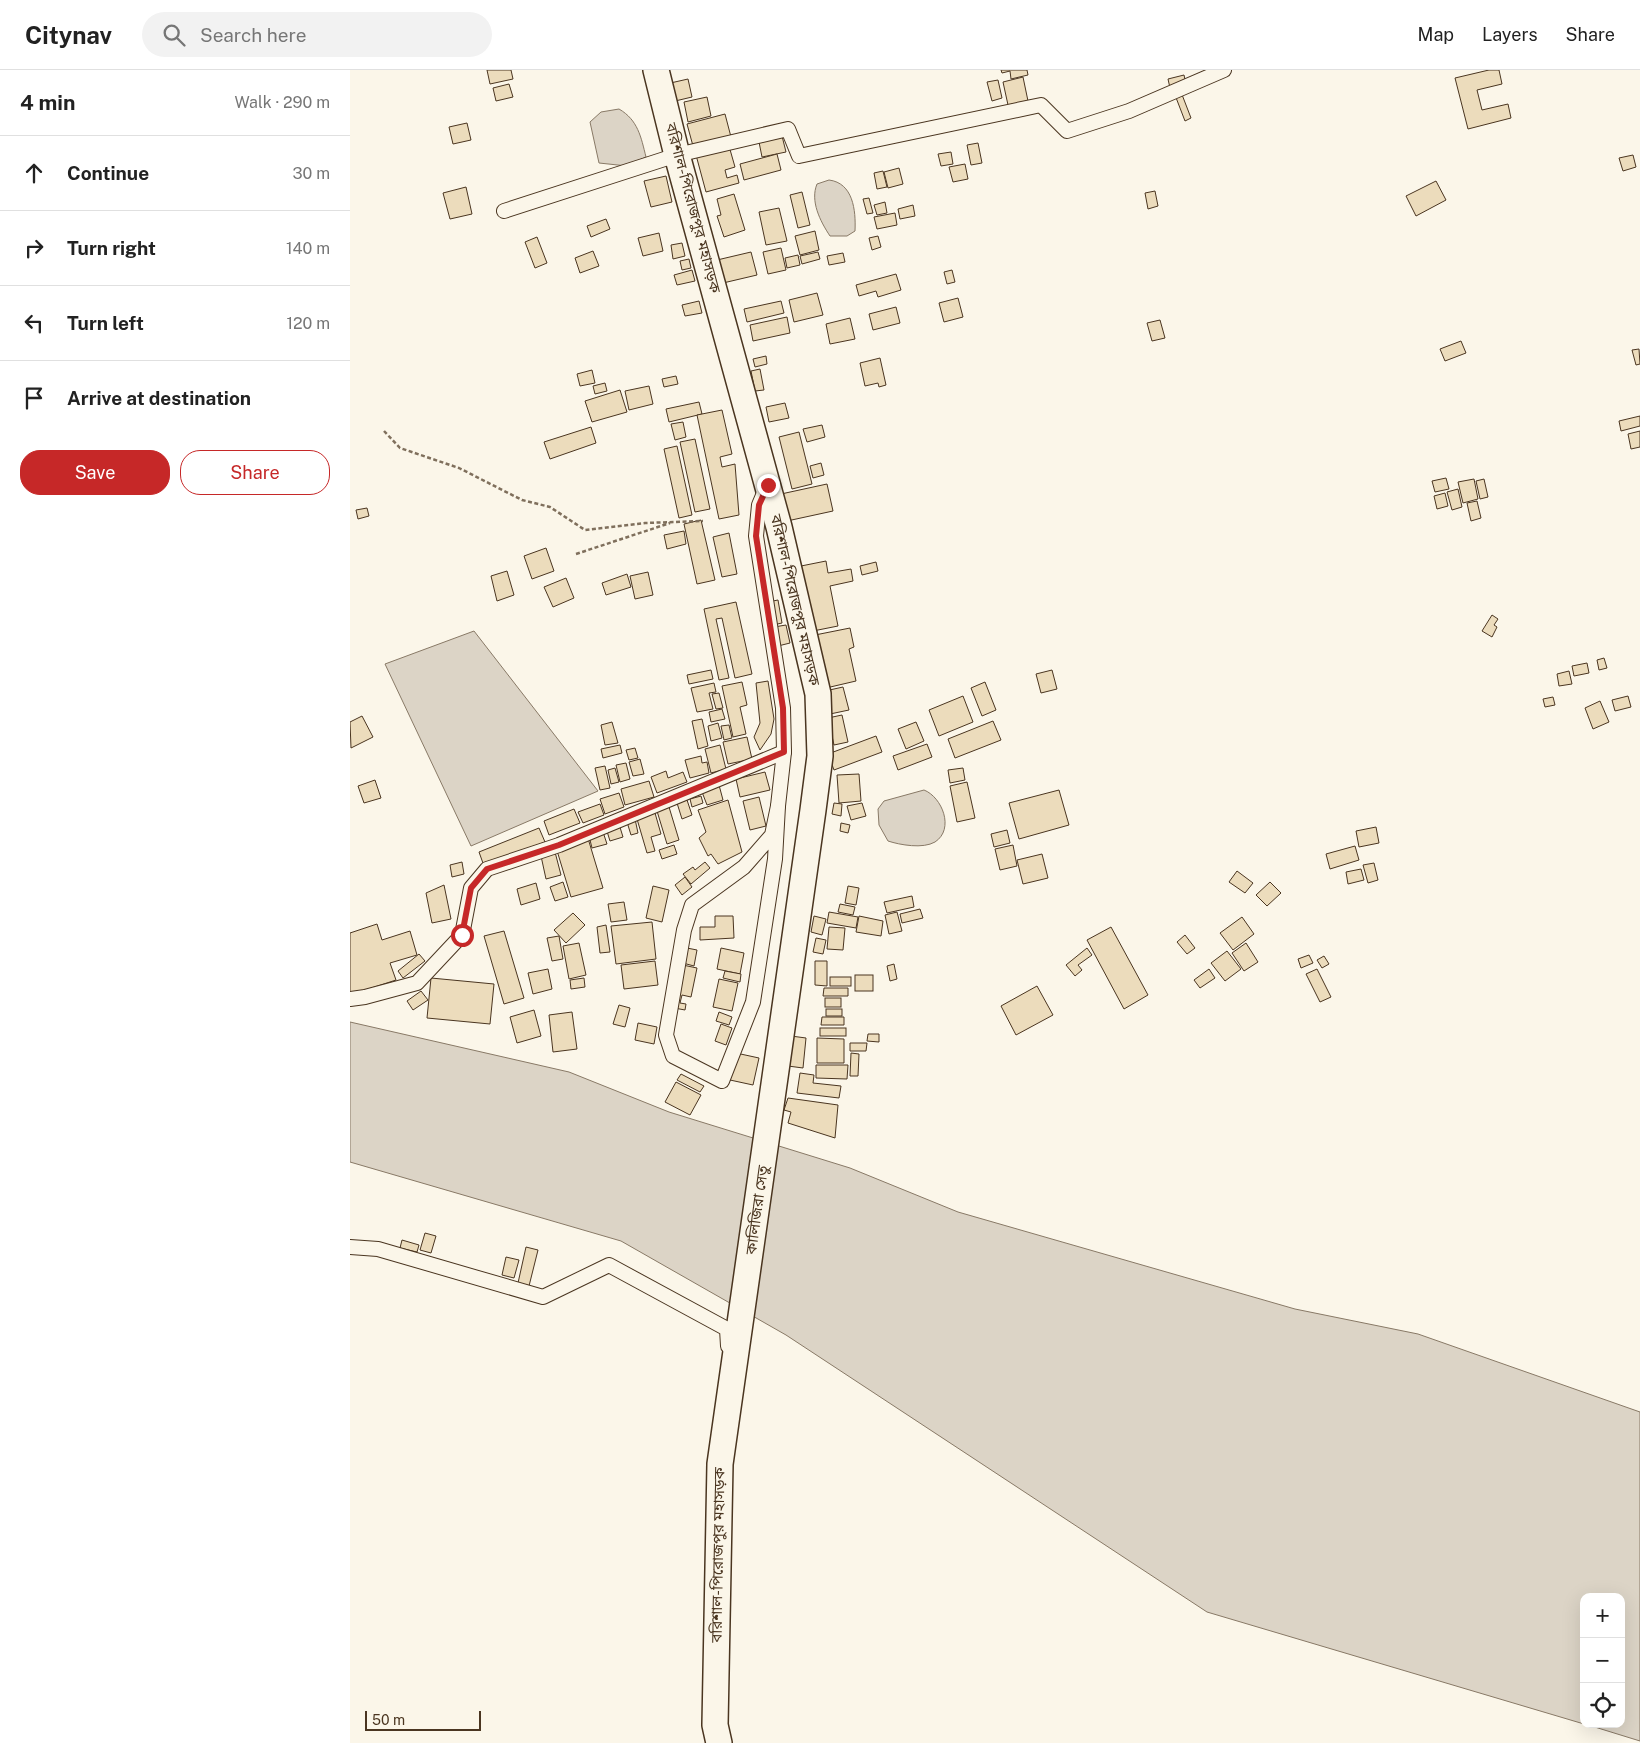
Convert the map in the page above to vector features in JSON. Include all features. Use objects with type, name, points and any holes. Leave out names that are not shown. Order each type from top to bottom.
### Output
[{"type":"highway","name":"বরিশাল-পিরোজপুর মহাসড়ক","points":[[656,70],[677,154],[768,485],[818,694],[820,756],[780,1052]]},
{"type":"highway","name":"কালিজিরা সেতু","points":[[733,1379],[780,1052]]},
{"type":"highway","name":"বরিশাল-পিরোজপুর মহাসড়ক","points":[[719,1743],[716,1725],[720,1464],[733,1379]]},
{"type":"street","points":[[504,211],[677,154],[788,128],[798,156],[1041,105],[1067,131],[1129,111],[1224,70]]},
{"type":"street","points":[[768,485],[759,505],[756,536],[783,708],[784,752],[775,859],[754,1002],[722,1081],[673,1056],[666,1034],[684,930],[692,905],[744,867],[772,835],[778,806]]},
{"type":"street","points":[[350,999],[365,997],[416,983],[462,935],[471,888],[487,869],[559,845],[784,752]]},
{"type":"street","points":[[350,1247],[378,1250],[543,1297],[609,1264],[727,1329],[733,1379]]},
{"type":"path","points":[[384,431],[400,448],[421,453],[459,468],[522,500],[550,506],[585,530],[645,523],[703,521]]},
{"type":"path","points":[[576,554],[674,522]]},
{"type":"shaded area","points":[[619,109],[631,118],[635,124],[646,157],[627,166],[599,163],[590,122],[601,112]]},
{"type":"shaded area","points":[[829,180],[843,186],[854,206],[855,231],[847,236],[830,236],[817,211],[815,190],[817,184]]},
{"type":"shaded area","points":[[474,631],[598,791],[471,846],[385,664]]},
{"type":"shaded area","points":[[924,790],[936,799],[944,814],[945,822],[941,836],[935,842],[918,846],[888,841],[879,825],[878,809],[884,801]]},
{"type":"shaded area","points":[[350,1022],[569,1072],[669,1112],[850,1168],[958,1212],[1295,1309],[1418,1334],[1640,1412],[1640,1741],[1598,1728],[1625,1728],[1625,1593],[1580,1593],[1580,1723],[1207,1612],[786,1335],[621,1241],[350,1162]]},
{"type":"building","points":[[487,70],[511,70],[513,79],[490,84]]},
{"type":"building","points":[[1001,70],[1027,70],[1028,75],[1011,79],[1010,71],[1002,73]]},
{"type":"building","points":[[1489,70],[1499,70],[1502,84],[1477,90],[1482,110],[1508,104],[1511,118],[1468,129],[1455,78]]},
{"type":"building","points":[[1184,75],[1186,84],[1170,88],[1168,79]]},
{"type":"building","points":[[1023,77],[1028,101],[1008,105],[1003,82]]},
{"type":"building","points":[[688,79],[692,97],[671,102],[666,84]]},
{"type":"building","points":[[998,80],[1002,98],[992,101],[987,82]]},
{"type":"building","points":[[509,84],[513,97],[496,101],[493,88]]},
{"type":"building","points":[[1181,92],[1191,118],[1185,121],[1175,95]]},
{"type":"building","points":[[707,97],[711,116],[688,122],[684,102]]},
{"type":"building","points":[[725,114],[731,137],[693,146],[687,124]]},
{"type":"building","points":[[467,123],[471,140],[453,144],[449,127]]},
{"type":"building","points":[[781,132],[786,152],[762,157],[758,137]]},
{"type":"building","points":[[978,143],[982,163],[971,165],[967,145]]},
{"type":"building","points":[[729,146],[735,167],[725,170],[727,178],[737,175],[739,183],[706,192],[696,155]]},
{"type":"building","points":[[951,152],[953,164],[941,166],[938,154]]},
{"type":"building","points":[[777,154],[781,170],[744,180],[740,164]]},
{"type":"building","points":[[1633,155],[1636,167],[1623,171],[1619,158]]},
{"type":"building","points":[[965,164],[968,179],[953,182],[949,167]]},
{"type":"building","points":[[899,168],[903,184],[888,188],[884,172]]},
{"type":"building","points":[[883,171],[887,187],[877,189],[874,173]]},
{"type":"building","points":[[666,176],[672,202],[651,207],[644,181]]},
{"type":"building","points":[[1436,181],[1446,200],[1416,216],[1406,196]]},
{"type":"building","points":[[466,187],[472,214],[450,219],[443,193]]},
{"type":"building","points":[[1155,191],[1158,206],[1148,209],[1145,193]]},
{"type":"building","points":[[802,192],[810,225],[798,228],[790,195]]},
{"type":"building","points":[[734,194],[745,230],[724,237],[717,216],[721,215],[717,199]]},
{"type":"building","points":[[869,198],[873,213],[867,214],[863,199]]},
{"type":"building","points":[[885,202],[887,213],[877,215],[874,205]]},
{"type":"building","points":[[913,205],[915,216],[900,219],[898,209]]},
{"type":"building","points":[[779,208],[787,241],[766,245],[759,212]]},
{"type":"building","points":[[895,213],[897,225],[877,229],[874,217]]},
{"type":"building","points":[[606,219],[610,229],[591,237],[587,226]]},
{"type":"building","points":[[815,231],[819,250],[800,255],[795,236]]},
{"type":"building","points":[[659,233],[663,251],[643,256],[638,238]]},
{"type":"building","points":[[878,236],[881,247],[872,250],[869,238]]},
{"type":"building","points":[[537,237],[547,263],[535,268],[525,242]]},
{"type":"building","points":[[682,243],[685,256],[673,259],[671,245]]},
{"type":"building","points":[[781,248],[786,270],[768,274],[763,252]]},
{"type":"building","points":[[593,251],[599,266],[580,273],[575,258]]},
{"type":"building","points":[[751,252],[757,275],[723,283],[717,260]]},
{"type":"building","points":[[818,252],[820,259],[802,264],[800,256]]},
{"type":"building","points":[[843,253],[845,262],[829,265],[827,256]]},
{"type":"building","points":[[798,255],[800,265],[787,268],[785,258]]},
{"type":"building","points":[[689,259],[691,268],[682,270],[680,261]]},
{"type":"building","points":[[692,270],[695,281],[677,285],[674,275]]},
{"type":"building","points":[[952,270],[955,282],[947,284],[944,272]]},
{"type":"building","points":[[896,274],[901,290],[878,297],[876,291],[859,296],[856,285]]},
{"type":"building","points":[[817,293],[823,315],[794,322],[789,300]]},
{"type":"building","points":[[958,298],[963,317],[944,322],[939,303]]},
{"type":"building","points":[[699,301],[702,313],[685,316],[682,305]]},
{"type":"building","points":[[781,301],[784,313],[747,322],[744,309]]},
{"type":"building","points":[[896,307],[900,323],[873,330],[869,314]]},
{"type":"building","points":[[787,317],[790,333],[753,341],[750,325]]},
{"type":"building","points":[[850,318],[855,339],[830,344],[826,324]]},
{"type":"building","points":[[1160,320],[1165,338],[1152,341],[1147,323]]},
{"type":"building","points":[[1461,341],[1466,353],[1445,361],[1440,349]]},
{"type":"building","points":[[1639,349],[1640,364],[1636,365],[1632,350]]},
{"type":"building","points":[[766,356],[767,364],[755,367],[753,359]]},
{"type":"building","points":[[880,358],[886,385],[879,387],[878,383],[865,386],[860,363]]},
{"type":"building","points":[[760,369],[764,390],[755,391],[751,371]]},
{"type":"building","points":[[592,370],[595,383],[580,386],[577,374]]},
{"type":"building","points":[[676,376],[678,384],[664,387],[662,379]]},
{"type":"building","points":[[605,383],[607,391],[595,394],[593,386]]},
{"type":"building","points":[[649,386],[653,404],[629,410],[625,391]]},
{"type":"building","points":[[620,390],[627,412],[592,422],[585,401]]},
{"type":"building","points":[[699,402],[702,414],[669,422],[666,409]]},
{"type":"building","points":[[785,403],[789,418],[769,422],[766,407]]},
{"type":"building","points":[[722,410],[732,454],[720,457],[722,467],[735,464],[739,515],[719,519],[697,415]]},
{"type":"building","points":[[1640,416],[1640,426],[1621,431],[1619,421]]},
{"type":"building","points":[[683,422],[686,437],[675,440],[671,424]]},
{"type":"building","points":[[822,425],[825,437],[807,442],[803,429]]},
{"type":"building","points":[[591,427],[596,443],[550,459],[544,442]]},
{"type":"building","points":[[1640,431],[1640,447],[1631,449],[1628,434]]},
{"type":"building","points":[[799,432],[812,484],[792,489],[779,437]]},
{"type":"building","points":[[695,439],[710,509],[695,512],[680,442]]},
{"type":"building","points":[[677,446],[692,515],[679,518],[664,449]]},
{"type":"building","points":[[821,463],[824,475],[813,478],[810,466]]},
{"type":"building","points":[[1446,478],[1449,489],[1435,492],[1432,481]]},
{"type":"building","points":[[1474,479],[1478,499],[1463,503],[1458,482]]},
{"type":"building","points":[[1484,479],[1488,497],[1480,499],[1476,481]]},
{"type":"building","points":[[827,484],[833,511],[787,521],[781,494]]},
{"type":"building","points":[[1458,489],[1462,507],[1452,510],[1447,492]]},
{"type":"building","points":[[1445,493],[1448,506],[1437,509],[1434,496]]},
{"type":"building","points":[[1477,501],[1481,518],[1471,521],[1467,503]]},
{"type":"building","points":[[367,508],[369,516],[358,519],[356,510]]},
{"type":"building","points":[[701,520],[715,580],[697,584],[684,524]]},
{"type":"building","points":[[684,531],[686,544],[667,549],[664,535]]},
{"type":"building","points":[[729,533],[737,574],[722,577],[713,537]]},
{"type":"building","points":[[546,548],[554,571],[532,579],[524,556]]},
{"type":"building","points":[[826,561],[828,573],[851,569],[853,581],[830,586],[838,626],[813,631],[801,566]]},
{"type":"building","points":[[876,562],[878,571],[862,575],[860,566]]},
{"type":"building","points":[[507,571],[514,595],[497,601],[491,576]]},
{"type":"building","points":[[648,572],[653,595],[635,599],[630,576]]},
{"type":"building","points":[[627,574],[631,587],[606,595],[602,583]]},
{"type":"building","points":[[566,578],[574,598],[553,607],[544,587]]},
{"type":"building","points":[[778,600],[782,623],[773,625],[768,602]]},
{"type":"building","points":[[736,602],[752,674],[735,678],[722,618],[716,619],[729,678],[719,680],[704,609]]},
{"type":"building","points":[[1492,615],[1498,619],[1494,625],[1497,627],[1492,637],[1482,631]]},
{"type":"building","points":[[786,625],[790,643],[778,646],[774,627]]},
{"type":"building","points":[[850,628],[854,647],[849,649],[856,681],[826,688],[815,635]]},
{"type":"building","points":[[1604,658],[1607,668],[1599,670],[1597,660]]},
{"type":"building","points":[[1587,663],[1589,673],[1574,676],[1572,666]]},
{"type":"building","points":[[711,670],[713,679],[689,684],[687,675]]},
{"type":"building","points":[[1052,670],[1057,689],[1041,693],[1036,674]]},
{"type":"building","points":[[1569,671],[1572,684],[1559,686],[1557,674]]},
{"type":"building","points":[[768,681],[774,719],[771,734],[760,750],[754,737],[760,723],[756,683]]},
{"type":"building","points":[[742,682],[747,705],[740,707],[746,734],[733,737],[722,686]]},
{"type":"building","points":[[985,682],[996,710],[982,716],[971,688]]},
{"type":"building","points":[[714,683],[716,692],[709,693],[713,709],[697,712],[691,688]]},
{"type":"building","points":[[843,687],[849,710],[830,714],[825,691]]},
{"type":"building","points":[[719,693],[723,708],[716,709],[712,694]]},
{"type":"building","points":[[963,696],[973,722],[939,736],[929,710]]},
{"type":"building","points":[[1628,696],[1631,707],[1615,711],[1612,700]]},
{"type":"building","points":[[1553,697],[1555,705],[1545,707],[1543,699]]},
{"type":"building","points":[[1600,701],[1609,722],[1593,729],[1585,708]]},
{"type":"building","points":[[722,709],[725,719],[711,722],[709,712]]},
{"type":"building","points":[[842,715],[848,742],[834,745],[828,718]]},
{"type":"building","points":[[362,716],[373,737],[351,748],[350,722]]},
{"type":"building","points":[[702,719],[708,746],[698,749],[692,721]]},
{"type":"building","points":[[993,721],[1001,740],[955,758],[948,739]]},
{"type":"building","points":[[612,722],[618,743],[605,745],[601,725]]},
{"type":"building","points":[[916,722],[924,741],[906,749],[898,729]]},
{"type":"building","points":[[718,723],[722,738],[711,741],[708,726]]},
{"type":"building","points":[[729,725],[732,738],[724,740],[721,726]]},
{"type":"building","points":[[876,736],[882,752],[834,770],[828,754]]},
{"type":"building","points":[[747,737],[752,759],[728,764],[723,742]]},
{"type":"building","points":[[927,744],[932,757],[898,770],[893,756]]},
{"type":"building","points":[[620,745],[622,753],[603,758],[601,749]]},
{"type":"building","points":[[720,745],[726,769],[711,773],[705,749]]},
{"type":"building","points":[[635,748],[638,758],[629,760],[626,750]]},
{"type":"building","points":[[701,756],[702,763],[707,762],[709,773],[690,778],[685,760]]},
{"type":"building","points":[[640,759],[644,774],[633,776],[629,762]]},
{"type":"building","points":[[626,763],[630,779],[620,782],[616,765]]},
{"type":"building","points":[[605,766],[610,788],[600,790],[595,768]]},
{"type":"building","points":[[615,768],[619,782],[611,784],[608,770]]},
{"type":"building","points":[[963,768],[965,780],[950,783],[948,770]]},
{"type":"building","points":[[666,771],[668,778],[683,772],[687,782],[657,793],[651,777]]},
{"type":"building","points":[[765,772],[770,790],[740,797],[736,779]]},
{"type":"building","points":[[859,774],[861,801],[839,803],[837,775]]},
{"type":"building","points":[[375,780],[381,798],[364,803],[358,786]]},
{"type":"building","points":[[649,781],[654,797],[625,805],[621,789]]},
{"type":"building","points":[[967,782],[975,818],[957,822],[950,786]]},
{"type":"building","points":[[719,785],[723,800],[707,805],[702,792]]},
{"type":"building","points":[[1059,790],[1069,825],[1019,839],[1009,803]]},
{"type":"building","points":[[619,793],[624,807],[605,814],[600,799]]},
{"type":"building","points":[[701,796],[703,803],[692,807],[690,799]]},
{"type":"building","points":[[759,797],[766,826],[750,830],[743,801]]},
{"type":"building","points":[[687,800],[692,815],[682,819],[677,803]]},
{"type":"building","points":[[728,800],[742,852],[718,864],[711,854],[708,856],[699,838],[706,832],[698,810]]},
{"type":"building","points":[[834,803],[842,804],[841,816],[832,814]]},
{"type":"building","points":[[862,803],[866,816],[851,820],[847,806]]},
{"type":"building","points":[[600,804],[604,815],[583,823],[578,812]]},
{"type":"building","points":[[669,807],[679,840],[667,844],[657,811]]},
{"type":"building","points":[[574,809],[580,823],[549,835],[544,821]]},
{"type":"building","points":[[655,813],[661,834],[651,837],[655,851],[647,853],[637,819]]},
{"type":"building","points":[[635,819],[638,833],[631,835],[627,822]]},
{"type":"building","points":[[841,823],[850,825],[848,833],[840,831]]},
{"type":"building","points":[[619,824],[623,837],[610,841],[606,828]]},
{"type":"building","points":[[1376,827],[1379,843],[1359,847],[1356,831]]},
{"type":"building","points":[[539,828],[545,842],[484,866],[479,852]]},
{"type":"building","points":[[1007,830],[1010,843],[994,847],[991,834]]},
{"type":"building","points":[[603,832],[607,844],[592,848],[589,836]]},
{"type":"building","points":[[587,835],[603,888],[571,897],[555,844]]},
{"type":"building","points":[[674,845],[677,854],[662,859],[659,850]]},
{"type":"building","points":[[1013,845],[1017,866],[1000,870],[995,849]]},
{"type":"building","points":[[1355,846],[1359,860],[1330,869],[1326,854]]},
{"type":"building","points":[[555,852],[561,875],[546,879],[541,856]]},
{"type":"building","points":[[1042,854],[1048,878],[1023,884],[1017,860]]},
{"type":"building","points":[[462,862],[464,874],[452,877],[450,865]]},
{"type":"building","points":[[705,862],[710,868],[691,884],[683,874],[693,867],[695,870]]},
{"type":"building","points":[[1374,863],[1378,880],[1368,883],[1363,865]]},
{"type":"building","points":[[1361,869],[1364,880],[1348,884],[1346,872]]},
{"type":"building","points":[[1237,871],[1253,883],[1245,893],[1229,882]]},
{"type":"building","points":[[685,877],[692,887],[682,895],[675,885]]},
{"type":"building","points":[[563,882],[568,897],[555,901],[550,887]]},
{"type":"building","points":[[1270,882],[1281,893],[1267,906],[1256,895]]},
{"type":"building","points":[[536,883],[540,899],[521,905],[517,889]]},
{"type":"building","points":[[444,885],[451,919],[432,923],[426,893]]},
{"type":"building","points":[[653,886],[669,890],[662,922],[646,918]]},
{"type":"building","points":[[848,886],[859,888],[856,905],[845,903]]},
{"type":"building","points":[[912,896],[914,907],[887,913],[884,902]]},
{"type":"building","points":[[624,902],[627,920],[611,922],[608,904]]},
{"type":"building","points":[[840,904],[855,907],[853,915],[838,912]]},
{"type":"building","points":[[920,909],[923,918],[902,923],[900,914]]},
{"type":"building","points":[[829,912],[858,917],[856,928],[827,923]]},
{"type":"building","points":[[897,912],[902,931],[889,934],[885,915]]},
{"type":"building","points":[[573,913],[585,925],[566,943],[554,930]]},
{"type":"building","points":[[715,916],[733,916],[734,938],[700,940],[700,927],[715,927]]},
{"type":"building","points":[[814,916],[826,919],[822,935],[811,932]]},
{"type":"building","points":[[859,916],[883,921],[881,936],[856,932]]},
{"type":"building","points":[[1242,917],[1254,934],[1233,950],[1220,933]]},
{"type":"building","points":[[652,922],[656,959],[616,964],[611,926]]},
{"type":"building","points":[[377,924],[382,940],[410,931],[417,955],[390,963],[396,980],[350,995],[350,933]]},
{"type":"building","points":[[606,925],[610,952],[600,953],[597,927]]},
{"type":"building","points":[[829,927],[845,928],[843,950],[827,949]]},
{"type":"building","points":[[1111,927],[1148,995],[1124,1009],[1087,940]]},
{"type":"building","points":[[504,931],[524,998],[504,1004],[484,936]]},
{"type":"building","points":[[1185,935],[1195,948],[1187,954],[1177,942]]},
{"type":"building","points":[[559,936],[563,959],[552,961],[547,938]]},
{"type":"building","points":[[816,938],[826,940],[823,954],[813,952]]},
{"type":"building","points":[[579,943],[586,975],[569,979],[563,946]]},
{"type":"building","points":[[1246,943],[1258,962],[1244,971],[1232,953]]},
{"type":"building","points":[[682,947],[697,950],[694,966],[679,962]]},
{"type":"building","points":[[721,948],[744,953],[740,974],[717,969]]},
{"type":"building","points":[[1087,948],[1092,955],[1078,965],[1082,970],[1075,976],[1066,965]]},
{"type":"building","points":[[1227,951],[1241,969],[1225,981],[1211,963]]},
{"type":"building","points":[[419,954],[425,961],[403,978],[398,971]]},
{"type":"building","points":[[1309,955],[1313,963],[1301,968],[1298,959]]},
{"type":"building","points":[[1324,956],[1329,964],[1322,968],[1317,960]]},
{"type":"building","points":[[655,961],[658,985],[624,989],[621,965]]},
{"type":"building","points":[[815,961],[827,961],[827,986],[815,985]]},
{"type":"building","points":[[678,964],[697,968],[691,997],[682,995],[680,1003],[686,1004],[685,1010],[669,1007]]},
{"type":"building","points":[[894,964],[897,979],[890,981],[887,966]]},
{"type":"building","points":[[548,969],[552,989],[533,994],[528,973]]},
{"type":"building","points":[[1209,969],[1215,978],[1200,988],[1194,980]]},
{"type":"building","points":[[1317,969],[1331,997],[1320,1002],[1306,974]]},
{"type":"building","points":[[725,971],[741,974],[740,982],[723,978]]},
{"type":"building","points":[[855,975],[873,975],[873,991],[855,991]]},
{"type":"building","points":[[830,977],[851,977],[851,986],[830,986]]},
{"type":"building","points":[[431,978],[494,984],[490,1024],[427,1018]]},
{"type":"building","points":[[584,978],[585,987],[571,989],[570,980]]},
{"type":"building","points":[[719,979],[738,983],[732,1011],[713,1007]]},
{"type":"building","points":[[1037,986],[1053,1015],[1016,1035],[1001,1006]]},
{"type":"building","points":[[824,988],[848,988],[848,996],[823,996]]},
{"type":"building","points":[[421,991],[428,1000],[413,1010],[407,1001]]},
{"type":"building","points":[[825,998],[841,998],[841,1007],[825,1007]]},
{"type":"building","points":[[619,1005],[630,1008],[625,1027],[613,1024]]},
{"type":"building","points":[[826,1009],[842,1009],[842,1016],[826,1016]]},
{"type":"building","points":[[534,1010],[541,1036],[517,1043],[510,1017]]},
{"type":"building","points":[[572,1012],[577,1049],[553,1052],[549,1015]]},
{"type":"building","points":[[719,1012],[732,1017],[729,1025],[716,1021]]},
{"type":"building","points":[[822,1017],[844,1017],[844,1025],[821,1025]]},
{"type":"building","points":[[638,1023],[657,1027],[654,1044],[635,1040]]},
{"type":"building","points":[[721,1024],[732,1028],[726,1045],[715,1041]]},
{"type":"building","points":[[820,1028],[846,1028],[846,1036],[820,1036]]},
{"type":"building","points":[[868,1034],[879,1034],[879,1042],[867,1041]]},
{"type":"building","points":[[791,1036],[806,1038],[803,1068],[788,1066]]},
{"type":"building","points":[[817,1038],[844,1039],[844,1063],[817,1063]]},
{"type":"building","points":[[850,1043],[867,1043],[866,1051],[850,1051]]},
{"type":"building","points":[[736,1053],[759,1058],[753,1085],[730,1080]]},
{"type":"building","points":[[851,1053],[859,1054],[858,1076],[850,1076]]},
{"type":"building","points":[[816,1065],[848,1065],[847,1079],[816,1078]]},
{"type":"building","points":[[800,1073],[814,1075],[813,1083],[841,1086],[839,1098],[797,1093]]},
{"type":"building","points":[[681,1074],[704,1086],[700,1092],[677,1080]]},
{"type":"building","points":[[676,1082],[701,1095],[690,1115],[665,1102]]},
{"type":"building","points":[[788,1098],[838,1105],[835,1138],[788,1123],[791,1112],[784,1110]]},
{"type":"building","points":[[425,1233],[436,1236],[431,1253],[420,1250]]},
{"type":"building","points":[[402,1240],[419,1245],[417,1252],[400,1248]]},
{"type":"building","points":[[526,1247],[538,1250],[529,1286],[518,1283]]},
{"type":"building","points":[[506,1257],[519,1260],[514,1278],[502,1275]]},
{"type":"route","points":[[462,935],[471,888],[487,869],[559,845],[625,816],[784,752],[783,708],[756,536],[759,505],[768,485]]}]
